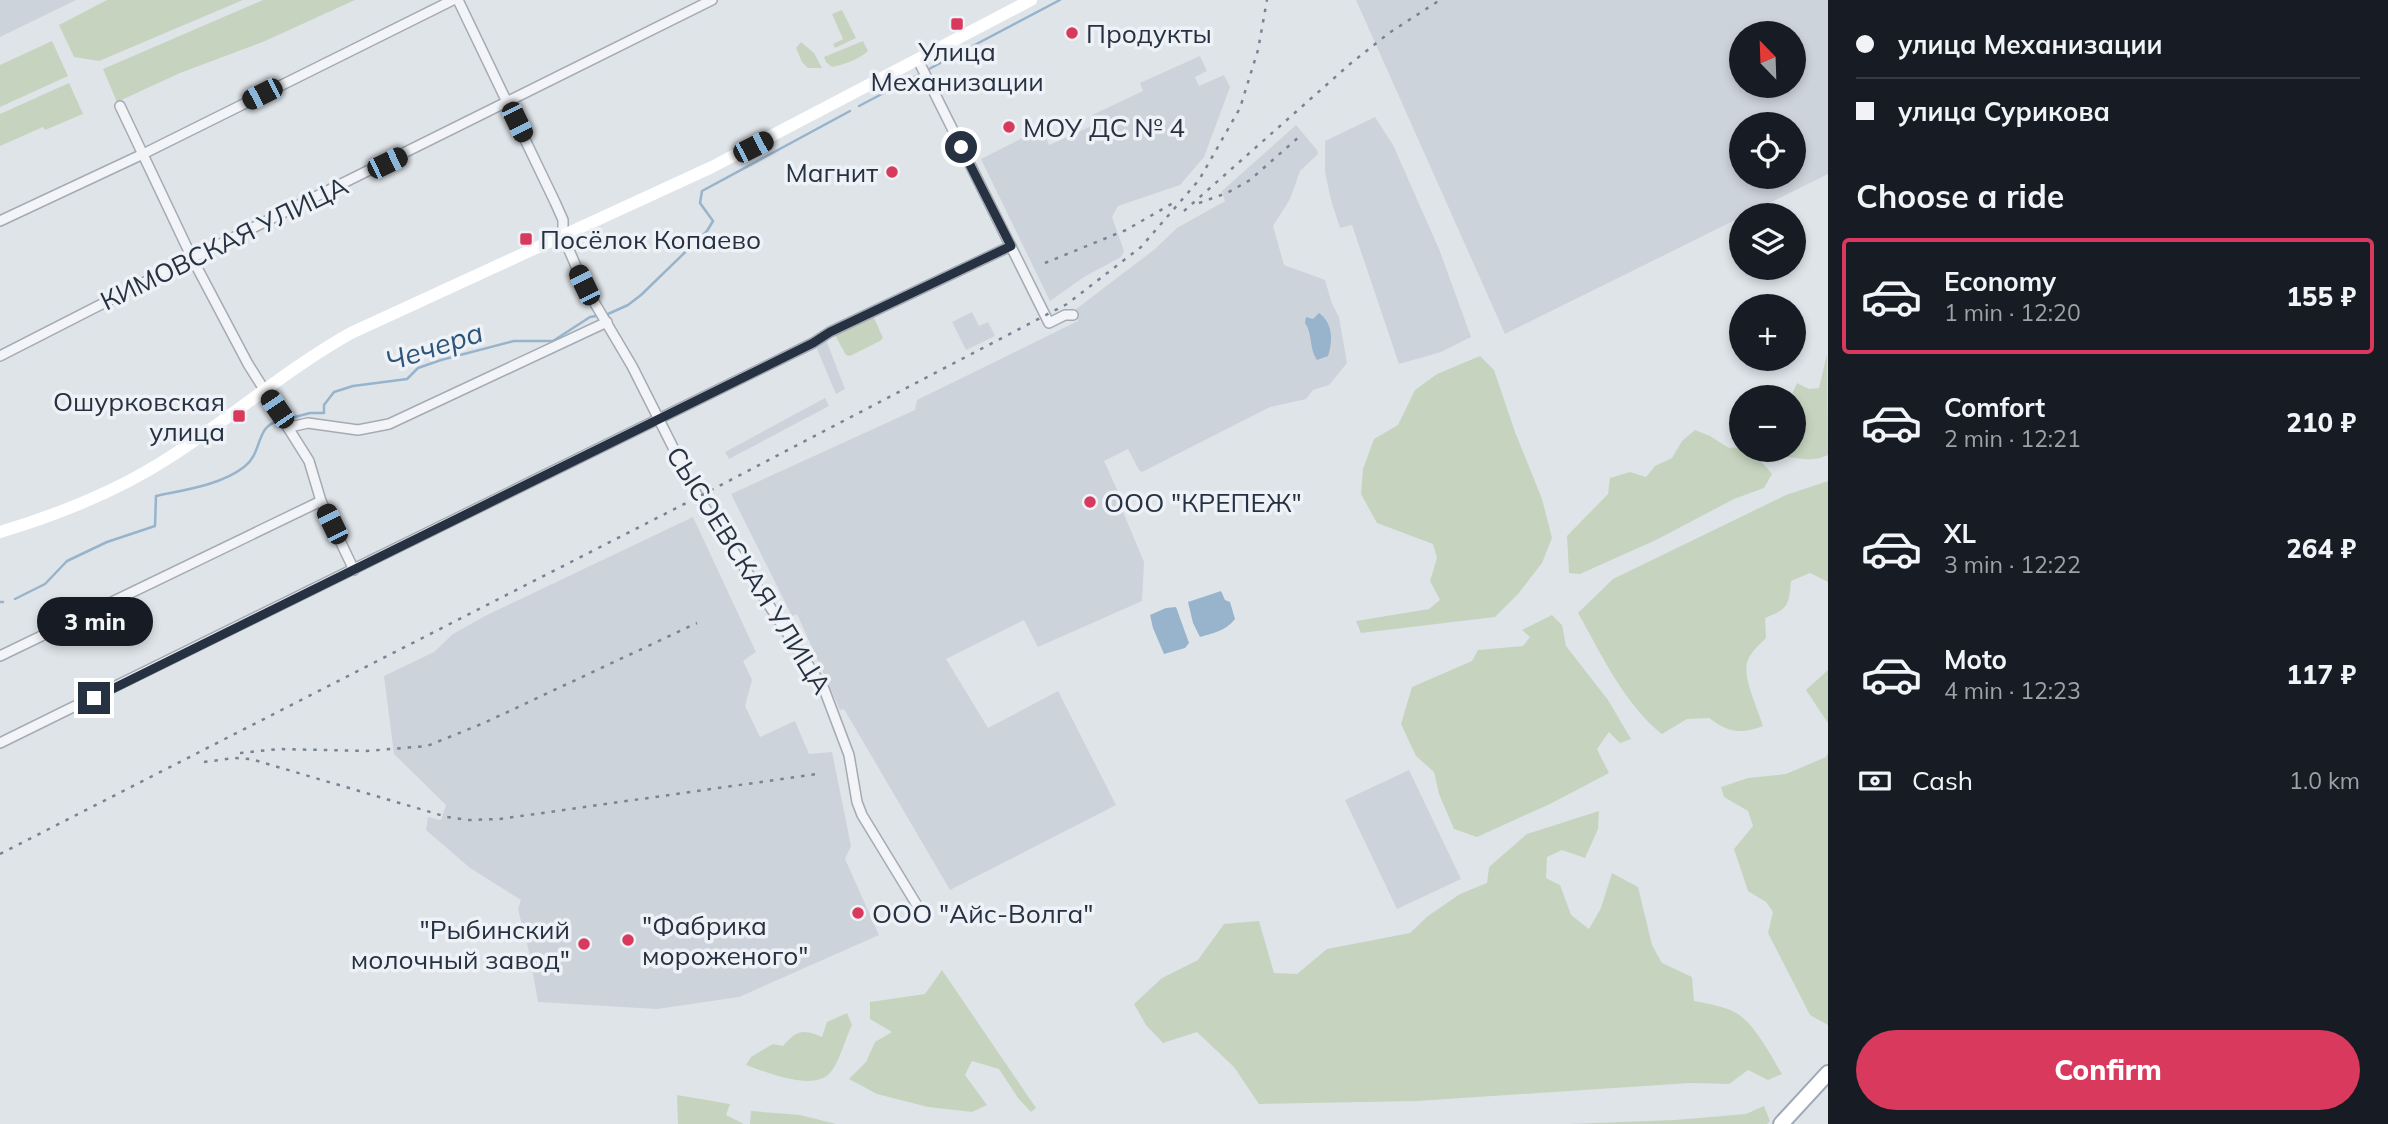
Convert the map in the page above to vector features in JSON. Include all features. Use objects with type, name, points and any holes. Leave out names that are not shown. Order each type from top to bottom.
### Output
[{"type":"main road","points":[[1781,1124],[1828,1073]]},
{"type":"main road","points":[[1793,1124],[1828,1086]]},
{"type":"street","name":"СЫСОЕВСКАЯ УЛИЦА","points":[[455,0],[555,202],[563,220],[564,236],[584,285],[607,321],[708,514],[824,688],[849,755],[857,802],[862,815],[923,915]]},
{"type":"street","points":[[0,221],[143,154],[455,0]]},
{"type":"street","name":"КИМОВСКАЯ УЛИЦА","points":[[0,356],[712,0]]},
{"type":"street","points":[[0,532],[38,521],[103,495],[167,459],[307,360],[351,333],[712,167],[1031,0]]},
{"type":"street","points":[[918,60],[1049,323],[1065,315],[1073,315]]},
{"type":"street","points":[[121,106],[192,258],[248,364],[309,461],[321,501],[354,570]]},
{"type":"street","points":[[0,743],[813,343],[830,332],[1011,246]]},
{"type":"street","points":[[290,427],[308,423],[358,430],[389,424],[607,321]]},
{"type":"street","points":[[0,656],[321,501]]},
{"type":"shaded area","points":[[0,0],[76,0],[0,37]]},
{"type":"shaded area","points":[[1356,0],[1828,0],[1828,174],[1806,185],[1806,112],[1729,112],[1729,189],[1798,189],[1769,203],[1729,203],[1729,223],[1505,334]]},
{"type":"shaded area","points":[[1200,56],[1207,71],[1195,77],[1199,86],[1224,75],[1230,87],[1204,157],[1180,185],[1118,206],[1112,217],[1124,251],[1121,257],[1084,277],[1050,301],[981,159],[1042,128],[1049,145],[1096,124],[1092,115],[1143,91],[1140,83]]},
{"type":"shaded area","points":[[1375,117],[1393,145],[1439,249],[1471,337],[1441,352],[1399,364],[1352,225],[1340,228],[1325,172],[1325,141]]},
{"type":"shaded area","points":[[1296,125],[1318,154],[1300,171],[1290,199],[1273,226],[1284,265],[1325,280],[1339,317],[1347,363],[1329,385],[1313,390],[1306,399],[1270,407],[1142,472],[1128,449],[1104,461],[1124,505],[1121,507],[1144,562],[1142,601],[1038,647],[1024,620],[946,659],[988,728],[1058,691],[1116,805],[950,890],[844,709],[840,710],[797,614],[792,616],[731,494],[915,410],[917,400],[1078,321],[1075,310],[1155,249],[1177,228],[1225,201],[1222,191]]},
{"type":"shaded area","points":[[972,312],[979,326],[988,322],[995,336],[966,350],[952,322]]},
{"type":"shaded area","points":[[826,340],[845,389],[836,394],[815,344]]},
{"type":"shaded area","points":[[825,398],[829,406],[729,459],[725,452]]},
{"type":"shaded area","points":[[693,517],[756,652],[743,661],[752,680],[745,706],[760,737],[795,721],[809,754],[832,752],[851,846],[845,859],[879,935],[739,997],[657,1009],[538,1002],[518,909],[521,900],[470,868],[426,830],[428,817],[441,820],[446,805],[394,754],[384,676],[434,652],[453,634],[485,616]]},
{"type":"shaded area","points":[[1409,770],[1461,879],[1397,909],[1345,800]]},
{"type":"green space","points":[[107,0],[243,0],[99,61],[74,57],[59,25]]},
{"type":"green space","points":[[263,0],[355,0],[265,41],[180,73],[117,102],[103,69]]},
{"type":"green space","points":[[842,10],[856,38],[835,48],[833,44],[843,39],[832,14]]},
{"type":"green space","points":[[52,41],[68,76],[0,107],[0,65]]},
{"type":"green space","points":[[863,41],[868,51],[860,57],[832,67],[826,62],[824,57]]},
{"type":"green space","points":[[801,42],[814,53],[822,68],[808,68],[802,62],[796,48]]},
{"type":"green space","points":[[69,83],[83,114],[45,130],[43,127],[0,146],[0,114]]},
{"type":"green space","points":[[874,318],[883,338],[850,356],[846,355],[836,337],[837,332]]},
{"type":"green space","points":[[1827,354],[1828,455],[1806,459],[1806,388],[1819,388]]},
{"type":"green space","points":[[1480,356],[1494,370],[1542,499],[1552,538],[1542,563],[1518,594],[1495,617],[1361,633],[1356,621],[1429,609],[1440,600],[1430,581],[1437,558],[1433,544],[1377,523],[1361,494],[1363,469],[1374,439],[1398,425],[1415,390],[1437,374]]},
{"type":"green space","points":[[1695,430],[1729,448],[1729,462],[1762,462],[1772,474],[1764,488],[1734,499],[1656,540],[1580,574],[1569,573],[1567,536],[1608,494],[1610,478],[1630,472],[1646,477],[1655,466],[1672,458],[1682,441]]},
{"type":"green space","points":[[1828,481],[1828,582],[1810,573],[1791,581],[1786,606],[1765,618],[1766,638],[1753,651],[1746,667],[1748,683],[1763,726],[1748,731],[1735,731],[1709,718],[1687,719],[1662,734],[1648,722],[1625,694],[1578,613],[1613,579],[1786,495]]},
{"type":"green space","points":[[1552,615],[1562,625],[1566,646],[1608,700],[1631,739],[1620,743],[1609,732],[1597,749],[1609,773],[1550,804],[1477,837],[1454,829],[1439,794],[1434,772],[1416,756],[1401,724],[1412,687],[1472,661],[1478,650],[1523,646],[1530,637],[1522,630]]},
{"type":"green space","points":[[1828,670],[1828,723],[1806,690]]},
{"type":"green space","points":[[1828,753],[1828,1025],[1810,1015],[1768,933],[1773,912],[1766,902],[1748,891],[1734,849],[1753,826],[1748,811],[1724,797],[1721,787],[1748,778],[1786,774],[1826,757]]},
{"type":"green space","points":[[1599,811],[1598,829],[1585,858],[1562,850],[1547,857],[1546,878],[1560,885],[1571,915],[1589,929],[1601,908],[1612,873],[1638,887],[1652,945],[1662,963],[1692,977],[1694,1001],[1728,1009],[1745,1019],[1782,1074],[1768,1080],[1748,1070],[1729,1084],[1690,1083],[1417,1101],[1259,1104],[1234,1067],[1197,1032],[1163,1043],[1146,1025],[1134,1004],[1162,978],[1198,960],[1224,924],[1259,921],[1274,973],[1297,974],[1327,949],[1410,933],[1428,916],[1460,894],[1487,883],[1489,867],[1527,834]]},
{"type":"green space","points":[[942,970],[1036,1108],[1031,1112],[999,1069],[972,1061],[965,1075],[987,1105],[972,1112],[928,1107],[877,1094],[849,1079],[866,1062],[875,1042],[892,1032],[870,1019],[870,1002],[925,994]]},
{"type":"green space","points":[[847,1013],[852,1025],[836,1065],[821,1079],[812,1081],[789,1078],[746,1065],[751,1057],[773,1044],[783,1046],[801,1032],[822,1037],[827,1022]]},
{"type":"green space","points":[[677,1095],[730,1104],[726,1115],[744,1124],[678,1124]]},
{"type":"green space","points":[[1764,1106],[1770,1121],[1767,1124],[1568,1124],[1746,1114]]},
{"type":"green space","points":[[751,1111],[800,1115],[836,1124],[750,1124]]},
{"type":"water","points":[[1319,313],[1329,327],[1331,344],[1328,356],[1317,360],[1305,323],[1306,317],[1313,319]]},
{"type":"water","points":[[1221,591],[1225,600],[1230,602],[1235,619],[1223,629],[1200,637],[1188,602]]},
{"type":"water","points":[[1176,607],[1189,643],[1185,648],[1164,654],[1150,615]]},
{"type":"waterway","name":"Чечера","points":[[929,69],[1060,0]]},
{"type":"waterway","name":"Чечера","points":[[859,106],[918,75]]},
{"type":"waterway","name":"Чечера","points":[[608,314],[628,305],[641,295],[707,231],[713,221],[700,203],[702,191],[850,111]]},
{"type":"waterway","name":"Чечера","points":[[291,418],[324,413],[324,405],[334,392],[353,386],[407,379],[418,368],[514,341],[553,341],[590,317],[596,316]]},
{"type":"waterway","name":"Чечера","points":[[15,599],[45,584],[67,561],[107,542],[155,526],[156,496],[213,483],[244,467],[254,455],[262,434],[278,421]]},
{"type":"railway","points":[[0,854],[698,497],[1067,304],[1141,247],[1199,180],[1240,108],[1258,50],[1267,0]]},
{"type":"railway","points":[[1184,211],[1350,64],[1389,33],[1440,0]]},
{"type":"railway","points":[[1199,203],[1227,193],[1250,180],[1300,136]]},
{"type":"railway","points":[[1045,263],[1126,230],[1173,203]]},
{"type":"railway","points":[[240,753],[279,749],[366,751],[427,746],[484,723],[697,623]]},
{"type":"railway","points":[[204,762],[251,759],[447,817],[468,820],[500,819],[817,774]]},
{"type":"place","name":"Улица Механизации","points":[[957,24]]},
{"type":"place","name":"Продукты","points":[[1072,33]]},
{"type":"place","name":"МОУ ДС № 4","points":[[1009,127]]},
{"type":"place","name":"Магнит","points":[[892,172]]},
{"type":"place","name":"Посёлок Копаево","points":[[526,239]]},
{"type":"place","name":"Ошурковская улица","points":[[239,416]]},
{"type":"place","name":"ООО \"КРЕПЕЖ\"","points":[[1090,502]]},
{"type":"place","name":"ООО \"Айс-Волга\"","points":[[858,913]]},
{"type":"place","name":"\"Фабрика мороженого\"","points":[[628,940]]},
{"type":"place","name":"\"Рыбинский молочный завод\"","points":[[584,944]]},
{"type":"route","points":[[94,698],[813,343],[830,332],[1011,246],[961,147]]}]
